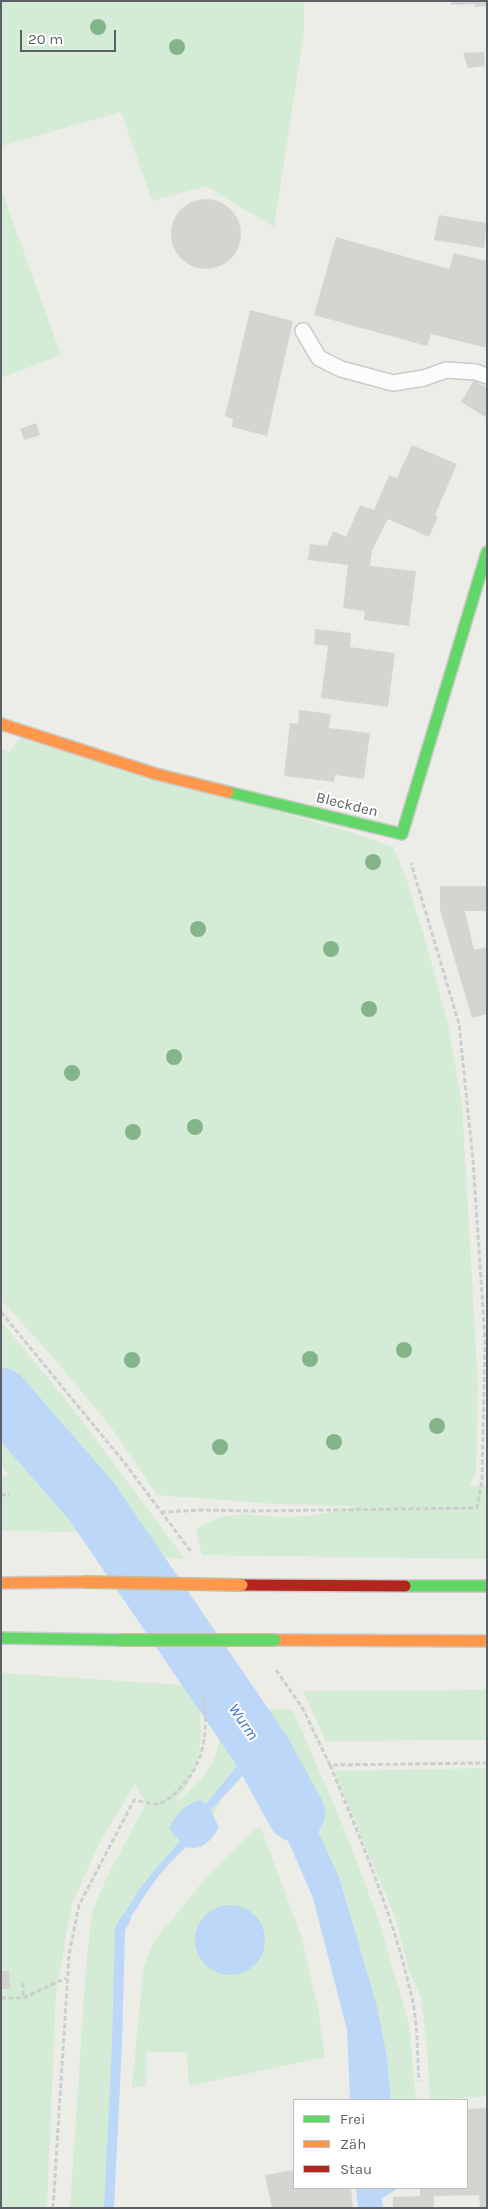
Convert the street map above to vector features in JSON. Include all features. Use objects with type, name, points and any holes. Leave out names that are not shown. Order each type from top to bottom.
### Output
[{"type":"main road","points":[[402,834],[483,560],[487,552]]},
{"type":"main road","name":"Bleckden","points":[[1,724],[156,774],[402,834]]},
{"type":"main road","points":[[1,1583],[84,1582],[487,1586]]},
{"type":"main road","points":[[1,1638],[487,1641]]},
{"type":"lane","points":[[303,331],[319,358],[341,369],[384,380],[393,382],[424,378],[446,370],[476,372],[487,376]]},
{"type":"path","points":[[161,1512],[477,1508],[482,1480],[485,1340],[474,1160],[459,1024],[402,834]]},
{"type":"path","points":[[1,1312],[13,1324],[117,1454],[195,1557]]},
{"type":"path","points":[[1,1496],[10,1495]]},
{"type":"path","points":[[271,1664],[303,1709],[330,1765],[383,1894],[412,1996],[419,2081]]},
{"type":"path","points":[[53,2208],[67,1978],[69,1955],[79,1905],[134,1800],[156,1804],[164,1802],[185,1784],[199,1763],[205,1742],[206,1716],[203,1695]]},
{"type":"path","points":[[330,1765],[487,1763]]},
{"type":"path","points":[[1,1998],[23,1998],[67,1978]]},
{"type":"path","points":[[23,1983],[23,1998]]},
{"type":"green space","points":[[1,1],[304,1],[304,32],[274,227],[206,186],[152,201],[121,112],[1,146]]},
{"type":"green space","points":[[1,189],[61,355],[1,378]]},
{"type":"green space","points":[[20,738],[357,834],[393,847],[406,878],[425,939],[448,1025],[462,1104],[478,1386],[476,1473],[468,1487],[487,1485],[487,1559],[202,1555],[196,1530],[220,1518],[232,1515],[293,1517],[326,1513],[358,1506],[275,1504],[157,1495],[111,1427],[50,1354],[1,1300],[1,749],[10,752]]},
{"type":"green space","points":[[1,1321],[70,1405],[185,1559],[149,1556],[39,1413],[1,1370]]},
{"type":"green space","points":[[1,1412],[50,1460],[107,1532],[1,1531],[1,1476],[9,1475],[1,1465]]},
{"type":"green space","points":[[1,1673],[197,1686],[201,1733],[200,1747],[192,1775],[174,1803],[186,1795],[205,1774],[213,1762],[218,1749],[221,1723],[215,1681],[241,1682],[266,1736],[242,1760],[216,1811],[132,1899],[117,1945],[111,2208],[70,2208],[86,1966],[92,1912],[107,1877],[146,1803],[135,1784],[99,1844],[72,1904],[56,1992],[47,2208],[1,2208]]},
{"type":"green space","points":[[487,1690],[487,1740],[326,1741],[303,1691]]},
{"type":"green space","points":[[261,1708],[293,1710],[346,1833],[378,1918],[409,2024],[416,2099],[391,2099],[387,2057],[377,2006],[339,1877]]},
{"type":"green space","points":[[487,1768],[487,2096],[430,2099],[427,2046],[421,1997],[410,1974],[395,1917],[334,1771]]},
{"type":"green space","points":[[260,1825],[301,1936],[318,2008],[325,2057],[189,2086],[187,2052],[147,2052],[146,2086],[132,2087],[143,1971],[152,1944],[200,1885]]},
{"type":"water","points":[[1,1370],[39,1413],[149,1556],[107,1532],[50,1460],[1,1412]]},
{"type":"water","points":[[241,1682],[261,1708],[339,1877],[377,2006],[387,2057],[391,2099],[350,2099],[347,2030],[313,1898],[276,1813],[251,1767],[211,1810],[219,1828],[212,1837],[206,1844],[197,1848],[186,1847],[177,1856],[156,1880],[133,1914],[120,1929],[123,1917],[136,1894],[180,1841],[169,1829],[174,1819],[195,1802],[200,1800],[206,1804],[242,1760],[266,1736]]},
{"type":"water","points":[[237,1905],[250,1911],[259,1920],[263,1926],[265,1940],[263,1954],[255,1965],[244,1973],[223,1975],[216,1973],[205,1965],[197,1954],[195,1933],[197,1926],[205,1915],[216,1907]]},
{"type":"water","points":[[356,2189],[397,2189],[382,2198],[383,2208],[358,2208]]},
{"type":"building","points":[[451,1],[487,1],[487,6],[475,7],[475,4],[451,5]]},
{"type":"building","points":[[484,52],[485,66],[468,68],[463,53]]},
{"type":"building","points":[[213,199],[226,205],[235,214],[239,220],[241,234],[239,248],[231,259],[220,267],[199,269],[192,267],[181,259],[173,248],[171,227],[173,220],[181,209],[192,201]]},
{"type":"building","points":[[439,215],[487,223],[484,248],[434,240]]},
{"type":"building","points":[[336,237],[449,269],[454,253],[487,261],[487,348],[431,334],[427,346],[314,315]]},
{"type":"building","points":[[250,310],[293,321],[267,436],[232,427],[233,419],[225,416]]},
{"type":"building","points":[[474,380],[487,388],[487,418],[461,402]]},
{"type":"building","points":[[36,423],[40,435],[24,440],[20,429]]},
{"type":"building","points":[[412,445],[457,464],[435,515],[438,516],[429,537],[388,519],[372,551],[370,566],[416,571],[409,626],[364,620],[365,611],[343,608],[348,565],[308,560],[310,544],[327,546],[333,531],[346,537],[360,505],[374,510],[389,475],[397,478]]},
{"type":"building","points":[[315,629],[351,633],[350,647],[395,653],[388,707],[321,698],[328,646],[314,644]]},
{"type":"building","points":[[299,710],[331,714],[329,728],[370,733],[364,779],[335,775],[334,782],[284,776],[290,723],[298,724]]},
{"type":"building","points":[[440,886],[487,886],[487,911],[465,911],[474,950],[487,947],[487,1014],[472,1018],[440,910]]},
{"type":"building","points":[[1,1971],[9,1971],[10,1989],[1,1989]]},
{"type":"building","points":[[487,2108],[487,2208],[480,2208],[479,2195],[434,2196],[434,2208],[393,2208],[393,2197],[420,2196],[420,2189],[468,2189],[468,2109]]},
{"type":"building","points":[[293,2170],[293,2189],[351,2189],[353,2208],[272,2208],[265,2175]]},
{"type":"waterway","name":"Wurm","points":[[1,1397],[92,1502],[262,1751],[296,1813]]},
{"type":"waterway","points":[[109,2208],[117,2045],[120,1929],[126,1918]]},
{"type":"traffic: fast","points":[[228,792],[402,834],[487,552]]},
{"type":"traffic: fast","points":[[405,1586],[487,1586]]},
{"type":"traffic: fast","points":[[1,1638],[118,1640]]},
{"type":"traffic: fast","points":[[118,1640],[275,1640]]},
{"type":"traffic: slow","points":[[1,724],[156,774],[228,792]]},
{"type":"traffic: slow","points":[[1,1583],[84,1582]]},
{"type":"traffic: slow","points":[[84,1582],[242,1585]]},
{"type":"traffic: slow","points":[[275,1640],[487,1641]]},
{"type":"traffic: jam","points":[[242,1585],[405,1586]]}]
